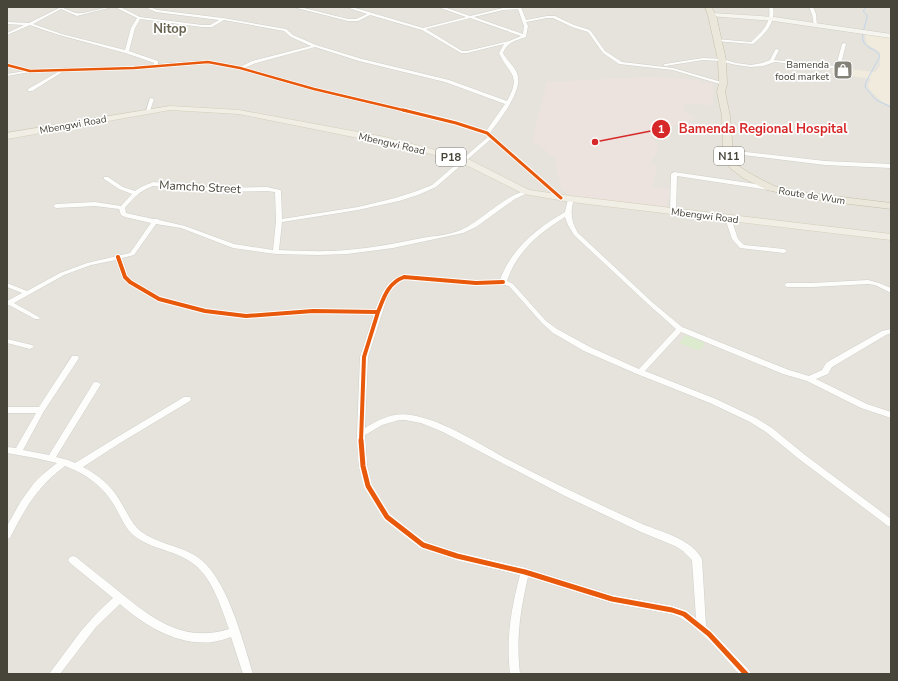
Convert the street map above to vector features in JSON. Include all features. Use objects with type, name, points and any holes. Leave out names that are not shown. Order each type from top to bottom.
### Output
[{"type":"highway","name":"Route de Wum","points":[[710,11],[722,61],[723,84],[721,92],[726,116],[728,152],[733,166],[738,171],[771,188],[809,196],[867,203]]},
{"type":"highway","name":"N11","points":[[867,203],[891,202]]},
{"type":"highway","name":"N11","points":[[867,203],[891,206]]},
{"type":"main road","points":[[710,11],[891,36]]},
{"type":"main road","name":"Mbengwi Road","points":[[7,136],[148,111],[175,108],[238,112],[385,140],[463,160],[527,192],[571,200],[891,237]]},
{"type":"street","points":[[7,34],[62,7],[77,15],[110,7]]},
{"type":"street","points":[[117,7],[138,18],[207,27],[214,25],[223,19]]},
{"type":"street","points":[[147,7],[163,12],[223,19],[285,30],[292,36],[315,46],[361,60],[447,81],[508,103]]},
{"type":"street","points":[[295,7],[348,20],[357,20],[371,13]]},
{"type":"street","points":[[348,7],[357,8],[423,29],[462,52],[508,42],[525,36]]},
{"type":"street","points":[[440,7],[525,36]]},
{"type":"street","points":[[423,29],[503,9],[519,7],[525,22],[525,36]]},
{"type":"street","points":[[716,40],[752,43],[764,33],[773,13],[771,7]]},
{"type":"street","points":[[811,7],[816,25]]},
{"type":"street","points":[[525,22],[547,17],[554,18],[589,31],[604,52],[616,60],[624,63],[655,66],[698,75],[723,84]]},
{"type":"street","points":[[127,51],[138,18]]},
{"type":"street","points":[[7,23],[30,24],[68,37],[127,51],[156,62],[156,66]]},
{"type":"street","points":[[279,221],[341,211],[399,199],[434,186],[490,135],[508,103],[516,84],[516,76],[501,53],[501,50],[508,42]]},
{"type":"street","points":[[655,66],[703,59],[755,66],[772,60],[838,68],[844,44]]},
{"type":"street","points":[[240,68],[254,62],[315,46]]},
{"type":"street","points":[[772,60],[777,50]]},
{"type":"street","points":[[7,75],[30,71],[134,68],[208,62],[240,68],[329,92],[456,123],[490,135],[561,198]]},
{"type":"street","points":[[7,65],[30,71]]},
{"type":"street","points":[[30,90],[65,69]]},
{"type":"street","points":[[148,111],[152,99]]},
{"type":"street","points":[[728,152],[831,164],[891,166]]},
{"type":"street","points":[[673,212],[674,174],[771,188]]},
{"type":"street","points":[[106,178],[122,188],[134,193]]},
{"type":"street","name":"Mamcho Street","points":[[122,208],[134,193],[147,186],[159,184],[217,190],[278,191],[279,221],[276,252]]},
{"type":"street","points":[[56,206],[95,204],[122,208],[123,214],[126,216],[156,220],[183,227],[233,246],[276,252],[318,253],[347,252],[393,246],[461,232],[474,226],[513,198],[527,192]]},
{"type":"street","points":[[503,282],[510,264],[518,254],[538,234],[566,214],[571,200]]},
{"type":"street","points":[[566,214],[571,227],[576,234],[680,329],[786,372],[810,379],[864,406],[891,415]]},
{"type":"street","points":[[728,218],[735,239],[742,247],[746,249],[784,251]]},
{"type":"street","points":[[8,304],[51,279],[75,269],[133,253],[156,220]]},
{"type":"street","points":[[118,257],[125,277],[130,282],[160,299],[205,311],[246,316],[313,311],[378,312]]},
{"type":"street","points":[[746,674],[709,634],[684,614],[672,610],[612,600],[525,572],[458,556],[423,545],[387,517],[368,486],[362,466],[361,434],[364,357],[378,312],[388,287],[398,278],[404,277],[476,283],[503,282],[510,286],[544,322],[555,331],[587,349],[713,401],[753,420],[769,430],[802,457],[891,524]]},
{"type":"street","points":[[788,285],[868,282],[877,284],[891,291]]},
{"type":"street","points":[[7,285],[27,293]]},
{"type":"street","points":[[8,304],[37,318]]},
{"type":"street","points":[[640,372],[680,329]]},
{"type":"street","points":[[810,379],[825,372],[834,362],[884,333],[891,331]]},
{"type":"street","points":[[7,341],[30,347]]},
{"type":"street","points":[[18,452],[40,410],[75,358]]},
{"type":"street","points":[[51,458],[97,384]]},
{"type":"street","points":[[76,467],[108,445],[187,399]]},
{"type":"street","points":[[7,410],[40,410]]},
{"type":"street","points":[[361,434],[373,426],[391,419],[414,418],[443,430],[546,483],[644,530],[687,547],[694,553],[697,559],[701,627]]},
{"type":"street","points":[[7,450],[51,458],[76,467],[106,487],[112,494],[131,527],[140,535],[180,552],[198,562],[213,578],[234,632],[248,674]]},
{"type":"street","points":[[7,535],[29,494],[46,475],[65,462]]},
{"type":"street","points":[[73,560],[138,614],[159,626],[192,638],[212,638],[234,632]]},
{"type":"street","points":[[515,674],[512,653],[514,619],[525,572]]},
{"type":"street","points":[[54,674],[90,627],[120,598]]},
{"type":"shaded area","points":[[7,7],[891,7],[891,674],[7,674]]},
{"type":"shaded area","name":"Bamenda food market","points":[[865,34],[891,38],[891,106],[881,101],[869,89],[868,85],[871,79],[832,73],[832,67],[875,72],[880,66],[880,52],[867,44]]},
{"type":"shaded area","points":[[648,77],[700,80],[700,83],[713,83],[713,105],[685,104],[683,111],[697,118],[665,129],[649,138],[658,142],[657,151],[650,163],[657,166],[653,186],[670,190],[667,208],[568,195],[562,190],[555,165],[556,159],[532,141],[547,82]]},
{"type":"green space","points":[[686,335],[704,342],[704,346],[697,350],[679,343]]},
{"type":"waterway","points":[[867,7],[863,11],[867,15],[863,31],[864,43],[876,51],[880,56],[866,82],[865,87],[876,100],[891,107]]},
{"type":"cycle path","points":[[7,65],[30,71],[134,68],[195,62],[208,62],[240,68],[314,89],[456,123],[487,133],[561,198]]},
{"type":"cycle path","points":[[118,257],[125,277],[130,282],[159,299],[205,311],[246,316],[313,311],[378,312],[387,290],[394,282],[404,277],[476,283],[503,282]]},
{"type":"cycle path","points":[[378,312],[364,357],[361,434],[363,466],[368,486],[387,517],[423,545],[457,556],[525,572],[612,599],[672,610],[684,614],[709,634],[746,674]]},
{"type":"place","name":"Bamenda food market","points":[[843,70]]},
{"type":"place","name":"Bamenda Regional Hospital","points":[[595,142]]},
{"type":"district","name":"Nitop","points":[[170,28]]}]
